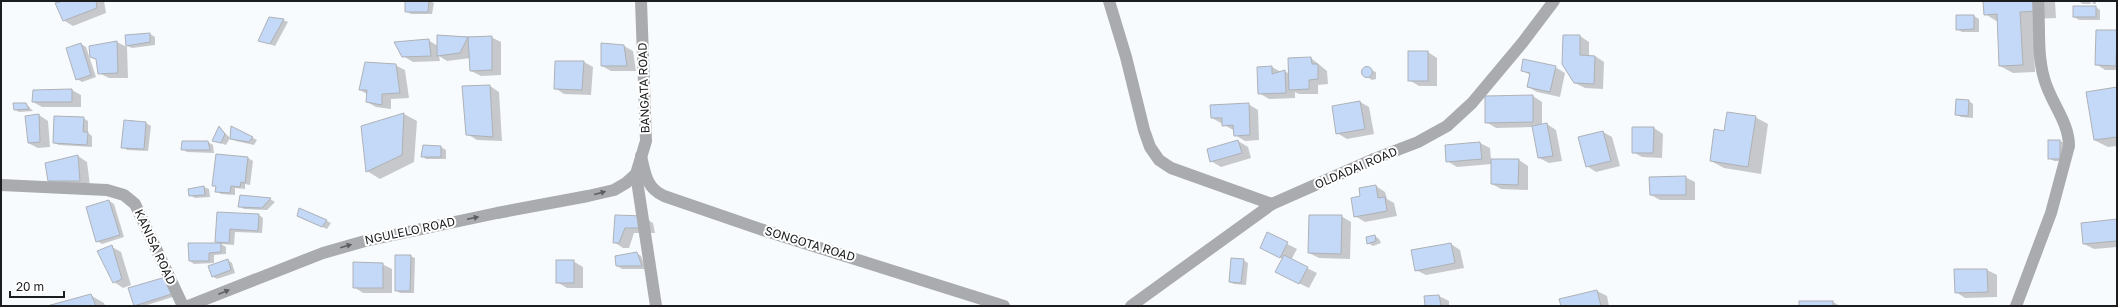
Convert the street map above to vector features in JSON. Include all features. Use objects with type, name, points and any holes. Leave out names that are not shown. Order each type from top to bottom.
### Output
[{"type":"street","name":"BANGATA ROAD","points":[[636,174],[646,141],[641,1]]},
{"type":"street","points":[[1109,1],[1126,57],[1144,130],[1150,147],[1159,160],[1171,168],[1272,204]]},
{"type":"street","name":"OLDADAI ROAD","points":[[1131,306],[1272,204],[1374,159],[1418,142],[1447,126],[1472,103],[1523,42],[1554,1]]},
{"type":"street","points":[[2016,306],[2051,214],[2069,146],[2069,138],[2065,124],[2049,94],[2043,77],[2038,1]]},
{"type":"street","name":"SONGOTA ROAD","points":[[641,156],[649,186],[655,192],[664,196],[766,231],[1004,306]]},
{"type":"street","points":[[636,174],[656,306]]},
{"type":"street","name":"NGULELO ROAD","points":[[188,306],[323,252],[365,241],[614,190],[626,183],[636,174]]},
{"type":"street","name":"KANISA ROAD","points":[[1,185],[94,188],[124,195],[135,204],[183,306]]},
{"type":"building","points":[[63,1],[96,1],[97,8],[63,21],[55,3]]},
{"type":"building","points":[[405,1],[429,1],[428,12],[405,12]]},
{"type":"building","points":[[1983,1],[2043,1],[2043,11],[2020,12],[2023,65],[1999,66],[1997,14],[1984,15]]},
{"type":"building","points":[[2073,6],[2096,6],[2096,17],[2073,17]]},
{"type":"building","points":[[1956,15],[1974,15],[1974,29],[1956,30]]},
{"type":"building","points":[[269,17],[284,19],[270,44],[258,41]]},
{"type":"building","points":[[2096,30],[2117,30],[2116,66],[2095,65]]},
{"type":"building","points":[[150,33],[150,42],[126,46],[125,35]]},
{"type":"building","points":[[437,35],[468,37],[460,53],[437,56]]},
{"type":"building","points":[[1563,35],[1580,35],[1580,55],[1595,56],[1594,84],[1574,83],[1562,64]]},
{"type":"building","points":[[492,36],[492,70],[470,71],[468,37]]},
{"type":"building","points":[[429,39],[431,56],[402,57],[394,42]]},
{"type":"building","points":[[117,41],[118,73],[98,74],[96,59],[90,57],[89,46]]},
{"type":"building","points":[[81,43],[91,75],[76,80],[66,48]]},
{"type":"building","points":[[601,43],[624,45],[627,66],[601,66]]},
{"type":"building","points":[[1408,51],[1428,51],[1428,81],[1408,81]]},
{"type":"building","points":[[1311,57],[1312,64],[1318,64],[1318,79],[1309,80],[1309,89],[1289,90],[1288,58]]},
{"type":"building","points":[[1523,59],[1556,66],[1550,92],[1527,87],[1530,73],[1521,71]]},
{"type":"building","points":[[555,61],[584,61],[582,90],[554,89]]},
{"type":"building","points":[[365,62],[396,64],[400,93],[382,94],[382,105],[366,102],[367,90],[359,90]]},
{"type":"building","points":[[1272,66],[1272,74],[1285,70],[1286,93],[1258,94],[1257,67]]},
{"type":"building","points":[[1365,67],[1369,67],[1371,68],[1371,76],[1365,77],[1362,74],[1362,70]]},
{"type":"building","points":[[490,85],[493,137],[466,135],[462,86]]},
{"type":"building","points":[[2117,87],[2117,137],[2094,140],[2086,92]]},
{"type":"building","points":[[72,89],[72,102],[32,102],[33,90]]},
{"type":"building","points":[[1533,95],[1533,122],[1485,123],[1485,96]]},
{"type":"building","points":[[1956,99],[1969,100],[1968,116],[1955,115]]},
{"type":"building","points":[[1360,101],[1365,129],[1336,134],[1332,106]]},
{"type":"building","points":[[13,103],[26,103],[29,109],[14,110]]},
{"type":"building","points":[[1249,103],[1250,135],[1234,136],[1233,125],[1222,126],[1222,118],[1211,118],[1210,105]]},
{"type":"building","points":[[1727,112],[1756,116],[1748,167],[1710,161],[1714,129],[1724,131]]},
{"type":"building","points":[[404,113],[402,155],[366,172],[361,126]]},
{"type":"building","points":[[39,114],[40,142],[28,143],[25,116]]},
{"type":"building","points":[[54,116],[84,117],[83,132],[88,132],[87,145],[53,143]]},
{"type":"building","points":[[124,120],[146,122],[144,149],[121,148]]},
{"type":"building","points":[[1547,123],[1553,156],[1538,158],[1532,126]]},
{"type":"building","points":[[219,126],[225,134],[221,143],[212,141]]},
{"type":"building","points":[[231,126],[253,137],[249,142],[230,139]]},
{"type":"building","points":[[1632,127],[1654,127],[1653,153],[1632,153]]},
{"type":"building","points":[[1603,131],[1611,161],[1586,167],[1578,137]]},
{"type":"building","points":[[1238,140],[1242,153],[1210,162],[1207,149]]},
{"type":"building","points":[[2048,140],[2060,140],[2060,159],[2048,159]]},
{"type":"building","points":[[182,141],[208,141],[210,150],[181,150]]},
{"type":"building","points":[[1480,142],[1482,159],[1446,162],[1445,145]]},
{"type":"building","points":[[423,145],[441,146],[441,157],[421,157]]},
{"type":"building","points":[[216,154],[248,157],[245,183],[241,182],[240,187],[231,186],[230,193],[215,192],[216,186],[212,186]]},
{"type":"building","points":[[78,155],[80,181],[48,181],[45,163]]},
{"type":"building","points":[[1491,159],[1519,159],[1518,185],[1491,184]]},
{"type":"building","points":[[1686,176],[1686,195],[1650,195],[1649,177]]},
{"type":"building","points":[[1376,185],[1378,198],[1385,197],[1387,211],[1354,217],[1351,198],[1360,196],[1359,188]]},
{"type":"building","points":[[204,186],[205,195],[189,196],[188,189]]},
{"type":"building","points":[[240,195],[271,198],[262,208],[238,207]]},
{"type":"building","points":[[109,200],[120,235],[96,242],[86,207]]},
{"type":"building","points":[[299,208],[327,220],[322,227],[297,216]]},
{"type":"building","points":[[217,212],[259,214],[258,231],[230,229],[229,243],[215,242]]},
{"type":"building","points":[[615,215],[644,216],[646,228],[625,228],[619,243],[613,243]]},
{"type":"building","points":[[1309,215],[1342,215],[1341,254],[1308,253]]},
{"type":"building","points":[[2117,219],[2117,241],[2083,244],[2081,223]]},
{"type":"building","points":[[1267,232],[1288,242],[1280,258],[1260,248]]},
{"type":"building","points":[[1375,235],[1376,241],[1367,244],[1366,237]]},
{"type":"building","points":[[188,243],[221,243],[221,252],[209,253],[209,261],[189,261]]},
{"type":"building","points":[[1451,243],[1455,263],[1415,271],[1411,250]]},
{"type":"building","points":[[112,245],[122,279],[113,283],[97,251]]},
{"type":"building","points":[[637,252],[642,266],[616,266],[615,256]]},
{"type":"building","points":[[395,255],[411,255],[410,291],[395,291]]},
{"type":"building","points":[[1284,255],[1308,267],[1299,284],[1275,272]]},
{"type":"building","points":[[1231,258],[1244,259],[1241,283],[1229,282]]},
{"type":"building","points":[[228,259],[231,270],[212,277],[208,266]]},
{"type":"building","points":[[556,260],[574,260],[574,283],[556,283]]},
{"type":"building","points":[[353,262],[383,263],[383,288],[353,288]]},
{"type":"building","points":[[1954,269],[1987,269],[1988,292],[1955,293]]},
{"type":"building","points":[[169,276],[175,293],[134,306],[128,288]]},
{"type":"building","points":[[1597,290],[1601,306],[1561,306],[1559,299]]},
{"type":"building","points":[[91,294],[96,306],[47,306]]},
{"type":"building","points":[[1439,295],[1441,306],[1425,306],[1424,296]]},
{"type":"building","points":[[1799,301],[1833,301],[1833,306],[1799,306]]}]
